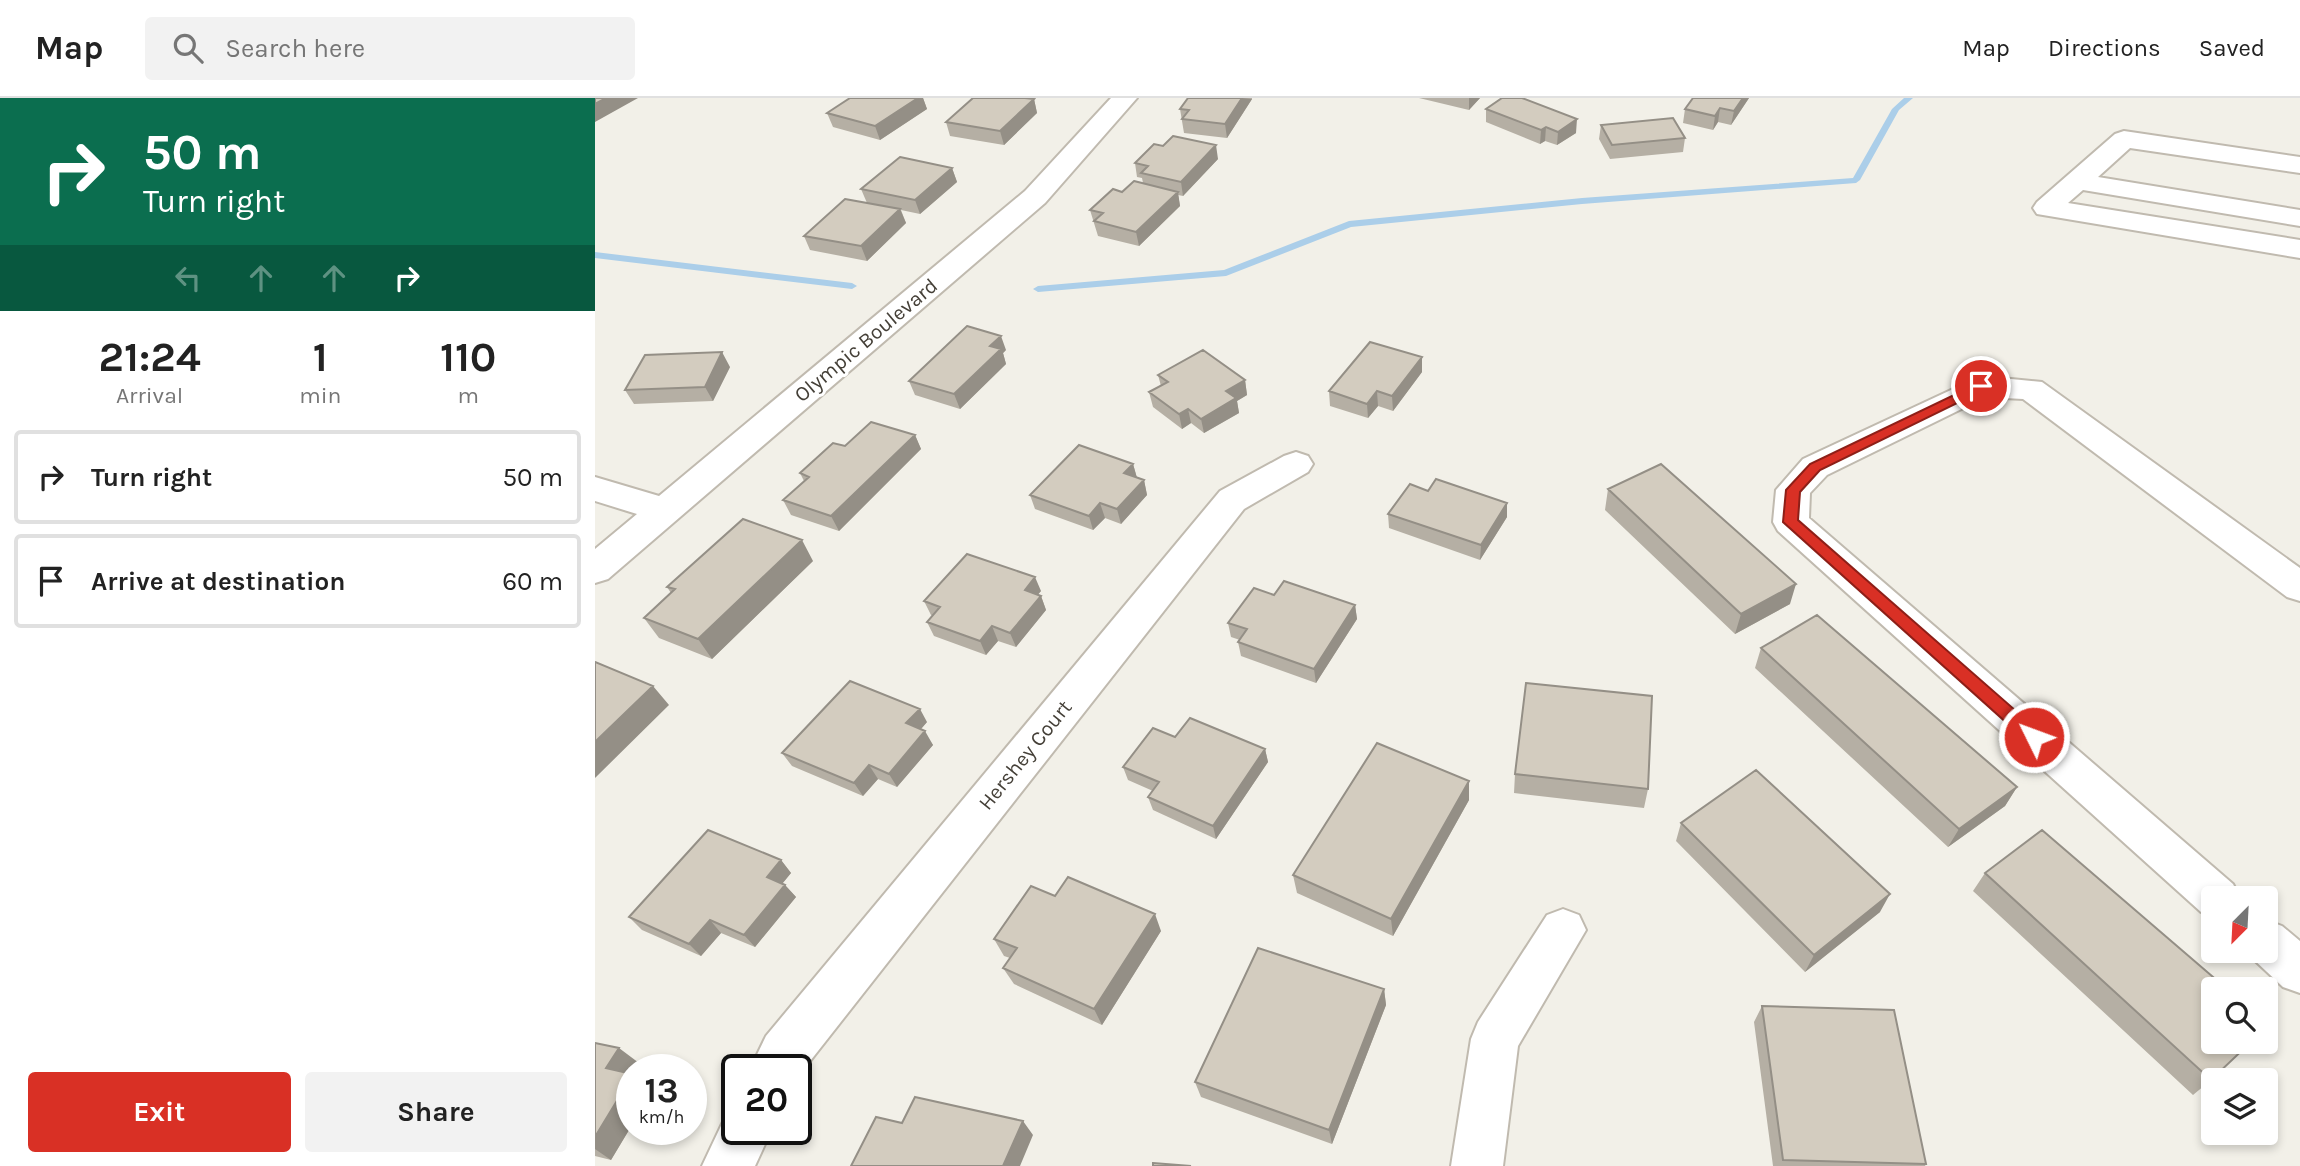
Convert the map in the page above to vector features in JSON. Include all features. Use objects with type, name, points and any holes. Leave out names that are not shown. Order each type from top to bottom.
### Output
[{"type":"street","name":"Olympic Boulevard","points":[[595,569],[1035,197],[1125,98]]},
{"type":"street","points":[[2300,166],[2124,139],[2047,208],[2300,249]]},
{"type":"street","points":[[2102,158],[2300,189]]},
{"type":"street","points":[[2076,181],[2300,218]]},
{"type":"street","points":[[2203,886],[1791,522],[1793,490],[1815,467],[1981,386],[2031,389],[2300,587]]},
{"type":"street","name":"Hershey Court","points":[[782,1054],[1232,500],[1296,464]]},
{"type":"street","points":[[595,489],[665,510]]},
{"type":"street","points":[[1477,1166],[1476,1156],[1495,1039],[1563,930]]},
{"type":"street","points":[[2279,952],[2300,971]]},
{"type":"street","points":[[728,1166],[738,1145]]},
{"type":"building","points":[[595,98],[606,98],[595,104]]},
{"type":"building","points":[[850,98],[918,98],[875,126],[827,113]]},
{"type":"building","points":[[973,98],[1034,99],[1000,131],[946,122]]},
{"type":"building","points":[[1188,98],[1242,98],[1225,124],[1182,119],[1189,110],[1180,109]]},
{"type":"building","points":[[1502,98],[1522,98],[1577,119],[1558,132],[1546,127],[1541,130],[1486,109]]},
{"type":"building","points":[[1693,98],[1743,98],[1734,111],[1720,108],[1715,116],[1685,109]]},
{"type":"building","points":[[1673,118],[1685,138],[1612,145],[1601,125]]},
{"type":"building","points":[[1173,136],[1216,145],[1181,182],[1141,173],[1148,166],[1135,163],[1154,144],[1163,146]]},
{"type":"building","points":[[900,157],[952,168],[915,200],[861,189]]},
{"type":"building","points":[[1134,181],[1178,192],[1136,232],[1094,221],[1103,213],[1090,210],[1113,189],[1122,192]]},
{"type":"building","points":[[845,199],[900,209],[861,246],[804,236]]},
{"type":"building","points":[[967,326],[1001,336],[990,346],[1001,349],[954,394],[909,381]]},
{"type":"building","points":[[1370,342],[1422,357],[1392,396],[1377,391],[1367,404],[1329,391]]},
{"type":"building","points":[[1203,350],[1245,380],[1226,391],[1236,398],[1201,419],[1188,409],[1179,414],[1149,392],[1168,382],[1158,375]]},
{"type":"building","points":[[722,352],[705,387],[625,390],[645,355]]},
{"type":"building","points":[[871,422],[915,435],[831,516],[783,500],[809,477],[800,473],[833,443],[845,446]]},
{"type":"building","points":[[1079,445],[1133,464],[1124,473],[1144,480],[1117,509],[1100,503],[1089,516],[1030,495]]},
{"type":"building","points":[[1661,464],[1796,584],[1741,614],[1608,489]]},
{"type":"building","points":[[1436,479],[1507,503],[1481,545],[1388,514],[1410,484],[1428,491]]},
{"type":"building","points":[[743,519],[802,540],[698,639],[644,618],[675,589],[667,587]]},
{"type":"building","points":[[967,554],[1035,577],[1025,590],[1041,596],[1010,633],[992,626],[980,641],[927,622],[940,607],[924,601]]},
{"type":"building","points":[[1284,581],[1355,605],[1314,669],[1238,642],[1247,629],[1228,623],[1254,588],[1274,595]]},
{"type":"building","points":[[1817,615],[2017,787],[1959,829],[1761,648]]},
{"type":"building","points":[[595,662],[653,686],[595,742]]},
{"type":"building","points":[[850,681],[920,709],[906,723],[925,731],[889,774],[869,765],[854,783],[782,753]]},
{"type":"building","points":[[1526,683],[1652,696],[1648,789],[1515,774]]},
{"type":"building","points":[[1190,718],[1265,749],[1213,826],[1148,797],[1159,782],[1123,767],[1153,728],[1175,737]]},
{"type":"building","points":[[1377,743],[1469,781],[1391,919],[1293,875]]},
{"type":"building","points":[[1756,770],[1890,894],[1814,955],[1681,823]]},
{"type":"building","points":[[708,830],[781,860],[767,877],[785,885],[744,935],[710,920],[689,944],[629,917]]},
{"type":"building","points":[[2042,830],[2213,977],[2201,977],[2201,1054],[2238,1054],[2224,1068],[2201,1068],[2201,1071],[1985,873]]},
{"type":"building","points":[[1068,877],[1155,914],[1094,1009],[1003,968],[1017,948],[994,939],[1031,886],[1055,896]]},
{"type":"building","points":[[1258,948],[1384,989],[1329,1130],[1195,1082]]},
{"type":"building","points":[[1762,1006],[1894,1010],[1926,1164],[1783,1160]]},
{"type":"building","points":[[595,1043],[619,1048],[606,1068],[616,1070],[616,1102],[595,1137]]},
{"type":"building","points":[[915,1097],[1023,1121],[1003,1166],[851,1166],[876,1117],[902,1123]]},
{"type":"building","points":[[1153,1163],[1191,1166],[1153,1166]]},
{"type":"waterway","points":[[1038,289],[1226,273],[1349,224],[1582,201],[1856,180],[1896,109],[1909,98]]},
{"type":"waterway","points":[[595,255],[852,286]]},
{"type":"route","points":[[1981,386],[1815,467],[1793,490],[1791,522],[2034,737]]}]
